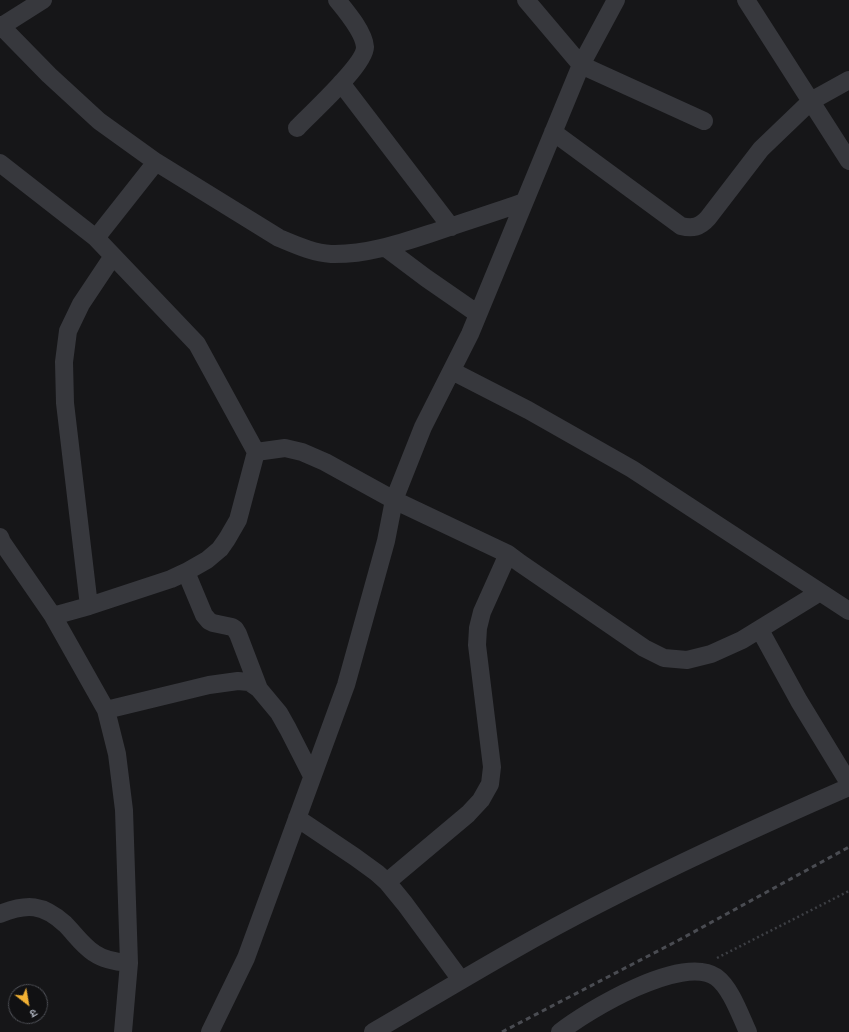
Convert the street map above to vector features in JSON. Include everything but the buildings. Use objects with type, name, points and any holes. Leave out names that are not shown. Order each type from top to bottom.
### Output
[{"type":"street","points":[[43,0],[1,25],[49,75],[99,121],[156,162],[279,238],[312,251],[330,254],[348,254],[386,248],[524,202]]},
{"type":"street","points":[[297,128],[357,66],[365,48],[355,24],[337,0]]},
{"type":"street","points":[[526,0],[581,65],[704,121]]},
{"type":"street","points":[[210,1032],[246,958],[346,685],[386,541],[394,500],[423,427],[470,334],[581,65],[616,0]]},
{"type":"street","points":[[746,0],[849,161]]},
{"type":"street","points":[[553,132],[681,226],[688,228],[697,227],[703,223],[761,149],[811,101],[849,80]]},
{"type":"street","points":[[341,83],[451,227]]},
{"type":"street","points":[[96,238],[156,162]]},
{"type":"street","points":[[0,163],[96,238],[197,344],[256,452],[238,520],[220,549],[207,560],[171,579],[89,606],[53,616]]},
{"type":"street","points":[[386,248],[478,314]]},
{"type":"street","points":[[89,606],[65,403],[64,362],[68,331],[81,304],[113,256]]},
{"type":"street","points":[[452,371],[528,410],[632,469],[849,611]]},
{"type":"street","points":[[256,452],[285,448],[302,452],[325,462],[394,500],[508,554],[644,648],[664,658],[687,660],[711,654],[760,630],[820,592]]},
{"type":"street","points":[[1,541],[53,616],[106,710],[116,754],[124,810],[129,963],[123,1032]]},
{"type":"street","points":[[387,882],[468,814],[481,800],[490,784],[492,767],[477,645],[478,628],[482,612],[508,554]]},
{"type":"street","points":[[186,572],[204,615],[213,623],[232,626],[238,634],[259,689]]},
{"type":"street","points":[[760,630],[799,701],[849,783]]},
{"type":"street","points":[[106,710],[209,686],[238,681],[249,682],[259,689],[282,718],[312,776]]},
{"type":"street","points":[[373,1032],[495,960],[596,906],[671,869],[849,787]]},
{"type":"street","points":[[297,818],[355,857],[387,882],[461,980]]},
{"type":"street","points":[[0,914],[14,909],[29,907],[41,908],[66,925],[78,939],[95,954],[111,961],[129,963]]},
{"type":"street","points":[[560,1032],[572,1022],[595,1008],[626,992],[676,973],[689,972],[707,973],[714,976],[724,984],[748,1032]]},
{"type":"path","points":[[689,972],[849,891]]},
{"type":"railway","points":[[502,1032],[679,940],[849,847]]}]
